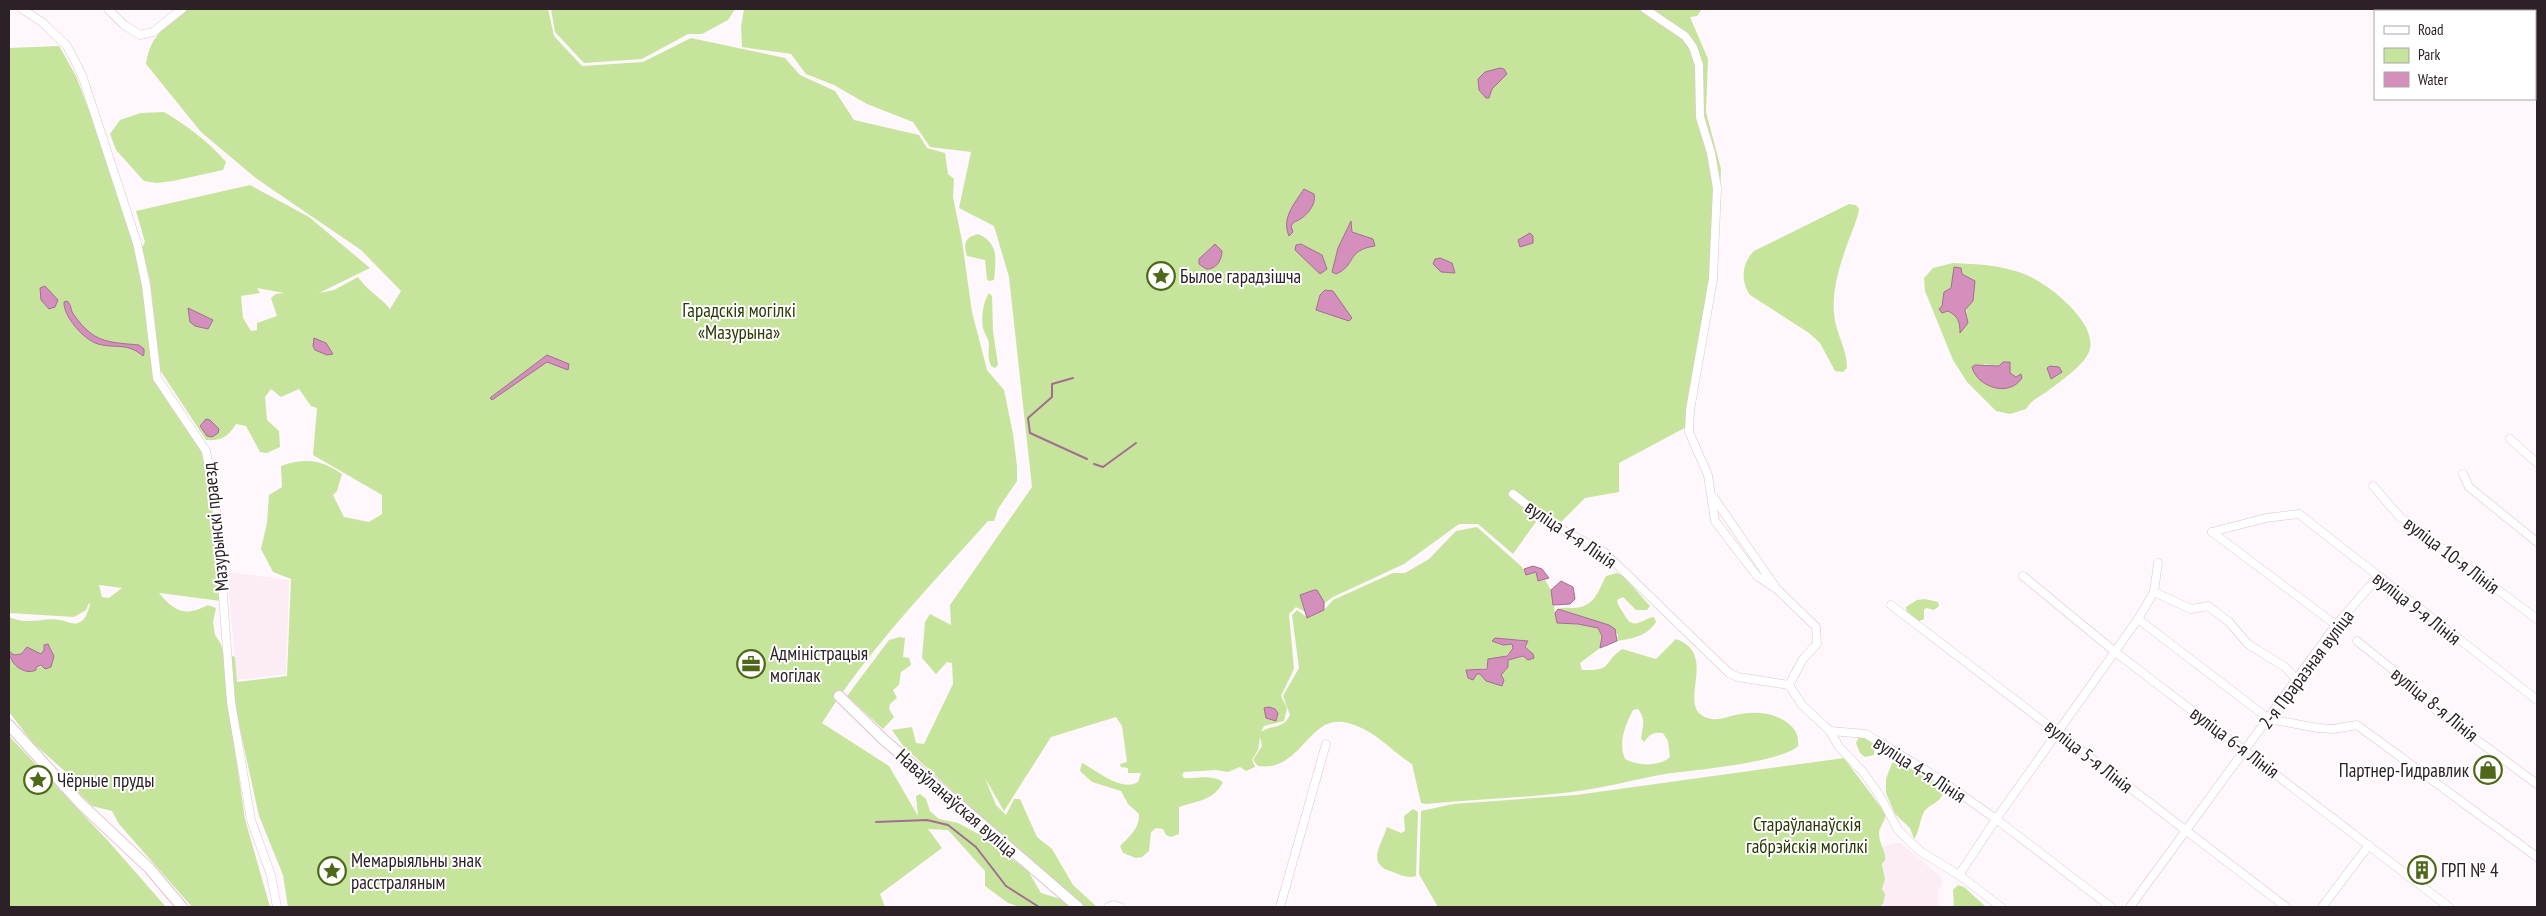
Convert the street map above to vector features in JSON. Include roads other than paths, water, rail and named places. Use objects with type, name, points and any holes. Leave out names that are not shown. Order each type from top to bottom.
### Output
[{"type":"street","name":"Мазурынскі праезд","points":[[22,9],[42,22],[67,46],[82,75],[137,243],[146,285],[157,378],[206,451],[216,504],[231,702],[251,820],[271,875],[277,907]]},
{"type":"street","points":[[108,9],[124,25],[140,35],[153,32],[182,9]]},
{"type":"street","points":[[1645,9],[1685,36],[1694,47],[1699,65],[1700,117],[1711,153],[1717,188],[1713,279],[1690,410],[1689,432],[1708,475],[1713,497],[1715,521],[1757,576],[1778,590],[1816,627],[1817,644],[1803,659],[1789,685],[1802,705],[1830,731],[1839,747],[1863,772],[1880,796],[1898,830],[1921,852],[1959,875],[2001,907]]},
{"type":"street","points":[[2510,439],[2537,463]]},
{"type":"street","points":[[2462,474],[2469,487],[2537,542]]},
{"type":"street","name":"вуліца 10-я Лінія","points":[[2373,486],[2400,517],[2537,619]]},
{"type":"street","name":"вуліца 4-я Лінія","points":[[1513,494],[1553,525],[1604,552],[1729,673],[1738,677],[1789,685]]},
{"type":"street","points":[[1713,497],[1778,590]]},
{"type":"street","name":"вуліца 9-я Лінія","points":[[2336,624],[2212,532],[2266,518],[2299,514],[2537,700]]},
{"type":"street","points":[[1959,875],[1996,819],[2138,619],[2154,592],[2158,563]]},
{"type":"street","name":"вуліца 6-я Лінія","points":[[2023,576],[2114,651],[2245,749],[2449,907]]},
{"type":"street","name":"2-я Праразная вуліца","points":[[2130,907],[2185,830],[2269,719],[2336,624],[2378,577]]},
{"type":"street","points":[[2154,592],[2191,609],[2208,606],[2229,622],[2248,644],[2285,667],[2296,679]]},
{"type":"street","name":"вуліца 5-я Лінія","points":[[1891,605],[2286,907]]},
{"type":"street","points":[[2138,619],[2269,719],[2318,728],[2333,729],[2357,725],[2537,857]]},
{"type":"street","name":"вуліца 8-я Лінія","points":[[2358,641],[2397,673],[2436,710],[2537,784]]},
{"type":"street","name":"Наваўланаўская вуліца","points":[[839,696],[883,739],[1078,907]]},
{"type":"street","points":[[9,725],[80,803],[149,868],[182,907]]},
{"type":"street","name":"вуліца 4-я Лінія","points":[[1830,731],[1866,734],[1934,776],[1996,819],[2111,907]]},
{"type":"street","points":[[1280,907],[1326,744]]},
{"type":"street","points":[[2322,907],[2369,845]]},
{"type":"water","points":[[1500,68],[1504,69],[1507,74],[1492,89],[1489,98],[1486,98],[1479,90],[1478,79],[1485,72]]},
{"type":"water","points":[[1304,189],[1314,194],[1314,203],[1306,215],[1294,222],[1291,226],[1293,232],[1289,236],[1287,229],[1288,217],[1293,205]]},
{"type":"water","points":[[1351,221],[1352,232],[1373,239],[1375,246],[1359,251],[1342,271],[1336,274],[1332,272],[1338,248]]},
{"type":"water","points":[[1530,233],[1533,236],[1533,243],[1520,247],[1518,240]]},
{"type":"water","points":[[1215,244],[1222,251],[1221,258],[1213,268],[1206,269],[1199,264],[1199,259]]},
{"type":"water","points":[[1301,244],[1322,255],[1327,269],[1320,274],[1295,250],[1296,245]]},
{"type":"water","points":[[1440,258],[1452,263],[1455,273],[1441,272],[1433,264],[1435,259]]},
{"type":"water","points":[[1954,267],[1961,268],[1962,274],[1975,281],[1973,301],[1965,310],[1968,323],[1960,333],[1956,317],[1948,311],[1942,313],[1939,309],[1942,306],[1944,292],[1951,288]]},
{"type":"water","points":[[45,286],[58,300],[55,307],[49,309],[41,300],[40,288]]},
{"type":"water","points":[[1325,290],[1333,291],[1352,318],[1349,321],[1316,310],[1320,295]]},
{"type":"water","points":[[67,301],[74,315],[88,331],[110,342],[139,345],[144,349],[143,356],[126,347],[92,342],[75,327],[67,314],[64,302]]},
{"type":"water","points":[[188,308],[213,320],[208,329],[195,326],[190,322]]},
{"type":"water","points":[[314,338],[326,343],[333,354],[327,355],[315,350],[313,346]]},
{"type":"water","points":[[547,355],[569,364],[568,370],[547,362],[492,400],[490,398]]},
{"type":"water","points":[[2003,362],[2010,362],[2010,373],[2016,377],[2021,374],[2022,378],[2009,388],[1994,388],[1987,385],[1975,374],[1972,367],[1975,365],[1999,366]]},
{"type":"water","points":[[2050,366],[2059,367],[2062,372],[2051,379],[2047,368]]},
{"type":"water","points":[[206,419],[210,420],[219,429],[218,433],[212,437],[207,436],[200,426]]},
{"type":"water","points":[[1533,566],[1542,569],[1549,578],[1538,581],[1536,572],[1526,575],[1524,569]]},
{"type":"water","points":[[1561,581],[1573,587],[1575,599],[1570,604],[1553,605],[1551,590]]},
{"type":"water","points":[[1317,590],[1324,602],[1324,610],[1307,618],[1300,595]]},
{"type":"water","points":[[1558,609],[1609,625],[1615,629],[1617,641],[1600,648],[1602,636],[1598,628],[1578,624],[1557,623],[1555,613]]},
{"type":"water","points":[[1495,638],[1528,641],[1525,647],[1533,654],[1534,658],[1528,660],[1523,656],[1508,660],[1508,667],[1501,675],[1504,680],[1502,686],[1486,681],[1480,674],[1477,674],[1473,680],[1468,678],[1466,670],[1487,669],[1488,659],[1507,656],[1513,648],[1512,644],[1503,645],[1492,641]]},
{"type":"water","points":[[48,644],[54,656],[51,667],[45,669],[41,665],[36,667],[36,670],[22,670],[14,664],[10,656],[9,651],[14,655],[21,654],[27,647],[41,654],[44,650],[44,645]]},
{"type":"water","points":[[1264,708],[1275,709],[1278,713],[1276,721],[1266,718]]},
{"type":"waterway","points":[[1073,378],[1052,384],[1052,397],[1028,418],[1030,433],[1087,459]]},
{"type":"waterway","points":[[1094,464],[1103,467],[1136,443]]},
{"type":"waterway","points":[[876,822],[927,820],[948,825],[976,847],[1006,886],[1039,907]]},
{"type":"place","name":"Былое гарадзішча","points":[[1161,276]]},
{"type":"place","name":"Адміністрацыя могілак","points":[[751,664]]},
{"type":"place","name":"Партнер-Гидравлик","points":[[2488,770]]},
{"type":"place","name":"Чёрные пруды","points":[[38,780]]},
{"type":"place","name":"ГРП № 4","points":[[2422,870]]},
{"type":"place","name":"Мемарыяльны знак расстраляным","points":[[332,871]]},
{"type":"park label","name":"Гарадскія могілкі «Мазурына»","points":[[739,321]]},
{"type":"park label","name":"Стараўланаўскія габрэйскія могілкі","points":[[1807,835]]}]
